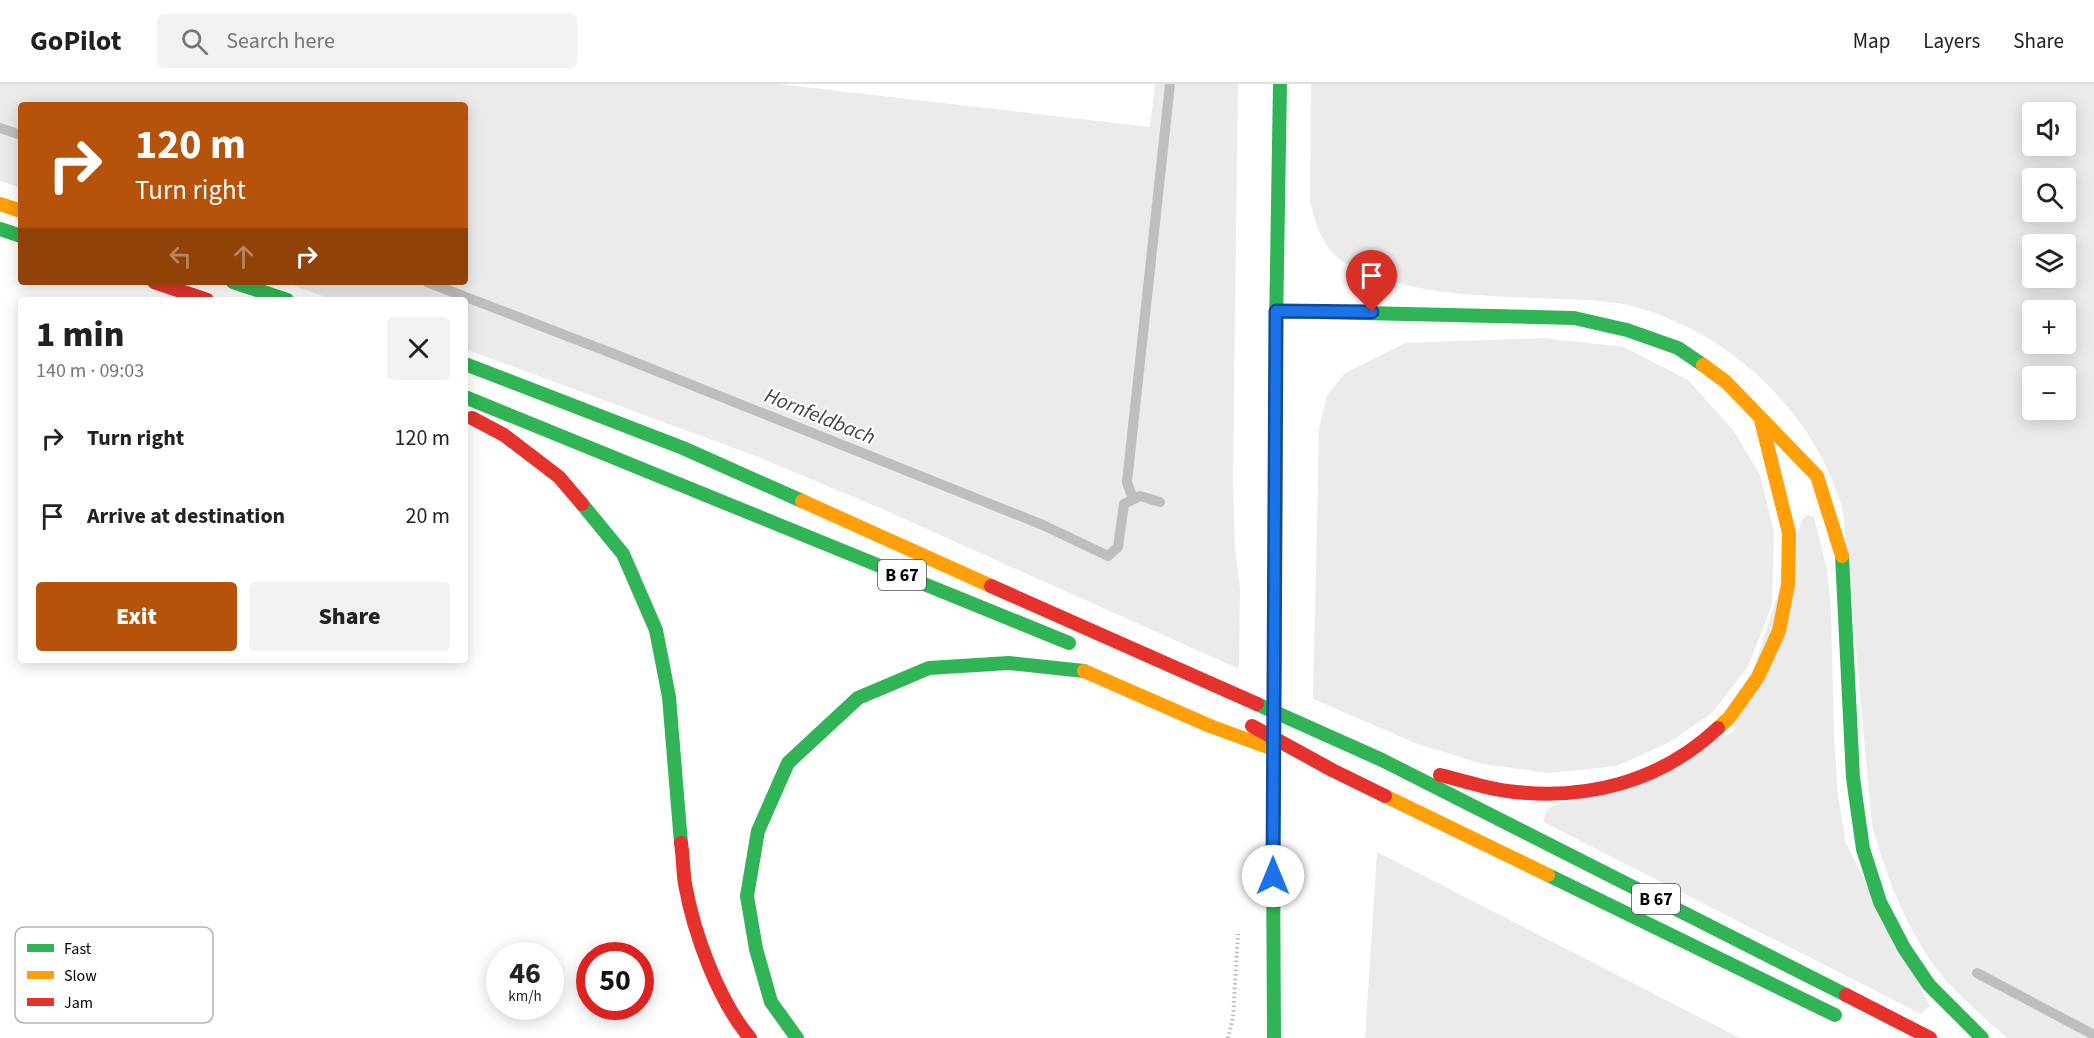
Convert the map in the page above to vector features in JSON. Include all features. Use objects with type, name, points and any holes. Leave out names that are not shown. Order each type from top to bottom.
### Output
[{"type":"main road","points":[[1274,1038],[1276,311],[1280,84]]},
{"type":"main road","points":[[0,204],[18,210]]},
{"type":"main road","points":[[0,229],[18,235]]},
{"type":"main road","points":[[163,285],[198,297]]},
{"type":"main road","points":[[242,285],[278,297]]},
{"type":"main road","points":[[1276,311],[1574,318],[1627,330],[1678,348],[1726,382],[1817,476],[1843,560],[1854,778],[1863,849],[1880,902],[1904,948],[1929,985],[1982,1038]]},
{"type":"main road","name":"B 67","points":[[468,365],[683,448],[1382,760],[1930,1038]]},
{"type":"main road","name":"B 67","points":[[468,398],[1081,648]]},
{"type":"main road","points":[[468,417],[504,435],[559,477],[623,554],[656,630],[669,697],[685,884],[706,960],[739,1025],[750,1038]]},
{"type":"main road","points":[[1382,760],[1506,791],[1554,793],[1601,790],[1635,780],[1670,764],[1700,745],[1729,718],[1758,677],[1779,631],[1788,585],[1789,533],[1761,420]]},
{"type":"main road","points":[[796,1038],[771,1002],[756,950],[747,896],[758,831],[788,763],[858,698],[928,668],[1009,663],[1086,671],[1210,726],[1332,770]]},
{"type":"main road","name":"B 67","points":[[1242,721],[1332,770],[1851,1023]]},
{"type":"shaded area","points":[[0,84],[779,84],[1150,127],[1155,84],[1238,84],[1233,480],[1235,547],[1240,588],[1239,669],[880,508],[758,457],[468,350],[468,297],[325,297],[293,285],[468,285],[468,102],[18,102],[18,187],[0,181]]},
{"type":"shaded area","points":[[1311,84],[2094,84],[2094,1038],[2007,1038],[1950,985],[1935,967],[1914,934],[1890,881],[1872,825],[1842,507],[1828,470],[1810,438],[1789,408],[1764,381],[1706,337],[1673,321],[1629,305],[1600,301],[1448,292],[1405,285],[1367,274],[1335,256],[1317,226],[1310,202]]},
{"type":"shaded area","points":[[1542,338],[1624,347],[1688,380],[1734,431],[1760,475],[1774,531],[1772,605],[1748,667],[1712,713],[1670,742],[1617,766],[1549,773],[1482,764],[1415,743],[1313,699],[1319,429],[1327,395],[1345,373],[1405,343]]},
{"type":"shaded area","points":[[1807,515],[1814,517],[1827,570],[1831,609],[1838,796],[1846,843],[1930,1006],[1921,1014],[1543,822],[1547,809],[1733,732],[1802,520]]},
{"type":"shaded area","points":[[1377,852],[1740,1038],[1365,1038]]},
{"type":"waterway","points":[[1133,499],[1127,482],[1170,84]]},
{"type":"waterway","name":"Hornfeldbach","points":[[0,128],[18,134]]},
{"type":"waterway","name":"Hornfeldbach","points":[[435,285],[466,297]]},
{"type":"waterway","name":"Hornfeldbach","points":[[468,298],[1043,525],[1108,556],[1118,547],[1124,504],[1140,496],[1160,502]]},
{"type":"waterway","name":"Hornfeldbach","points":[[1977,973],[2094,1035]]},
{"type":"traffic: fast","points":[[1276,328],[1280,84]]},
{"type":"traffic: fast","points":[[0,229],[18,235]]},
{"type":"traffic: fast","points":[[242,285],[278,297]]},
{"type":"traffic: fast","points":[[1276,311],[1574,318],[1627,330],[1678,348],[1703,365]]},
{"type":"traffic: fast","points":[[468,365],[683,448],[802,501]]},
{"type":"traffic: fast","points":[[468,398],[1069,643]]},
{"type":"traffic: fast","points":[[582,504],[623,554],[656,630],[669,697],[681,843]]},
{"type":"traffic: fast","points":[[1842,556],[1853,778],[1863,849],[1880,902],[1904,948],[1929,985],[1982,1038]]},
{"type":"traffic: fast","points":[[1273,853],[1275,601]]},
{"type":"traffic: fast","points":[[797,1038],[771,1002],[756,949],[747,896],[758,831],[788,763],[858,698],[929,668],[1009,663],[1084,671]]},
{"type":"traffic: fast","points":[[1257,704],[1382,760],[1846,995]]},
{"type":"traffic: fast","points":[[1273,853],[1274,1038]]},
{"type":"traffic: fast","points":[[1548,875],[1835,1015]]},
{"type":"traffic: slow","points":[[0,204],[18,210]]},
{"type":"traffic: slow","points":[[1275,601],[1276,328]]},
{"type":"traffic: slow","points":[[1703,365],[1726,382],[1817,476],[1842,556]]},
{"type":"traffic: slow","points":[[1718,728],[1729,718],[1758,677],[1779,631],[1788,585],[1789,533],[1761,420]]},
{"type":"traffic: slow","points":[[802,501],[991,586]]},
{"type":"traffic: slow","points":[[1084,671],[1210,726],[1273,749]]},
{"type":"traffic: slow","points":[[1385,796],[1548,875]]},
{"type":"traffic: jam","points":[[163,285],[198,297]]},
{"type":"traffic: jam","points":[[472,418],[504,435],[559,477],[582,504]]},
{"type":"traffic: jam","points":[[991,586],[1257,704]]},
{"type":"traffic: jam","points":[[1252,726],[1385,796]]},
{"type":"traffic: jam","points":[[1440,775],[1507,791],[1565,793],[1592,790],[1646,775],[1695,747],[1718,728]]},
{"type":"traffic: jam","points":[[681,843],[685,884],[701,945],[728,1005],[750,1038]]},
{"type":"traffic: jam","points":[[1846,995],[1930,1038]]},
{"type":"route","points":[[1273,876],[1276,311],[1372,312]]}]
